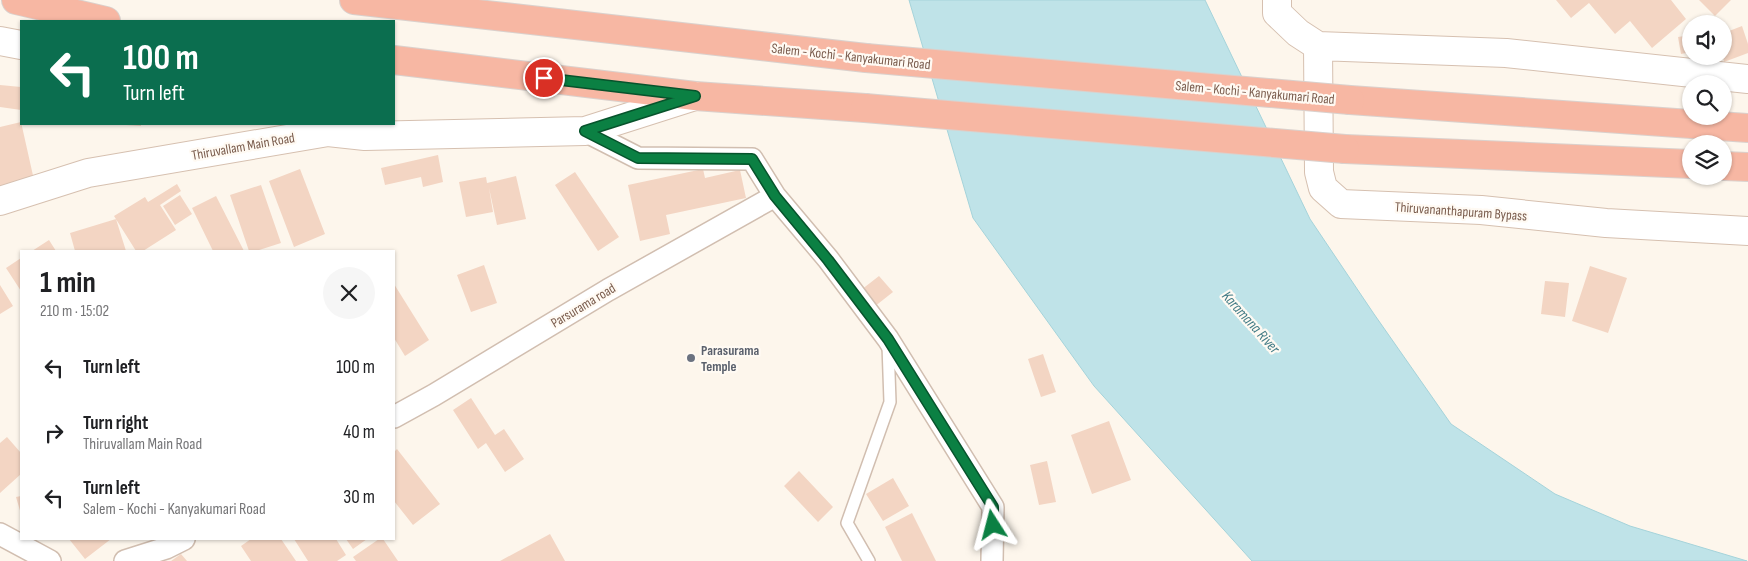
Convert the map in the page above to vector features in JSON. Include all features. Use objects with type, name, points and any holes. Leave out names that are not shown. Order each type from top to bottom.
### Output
[{"type":"highway","points":[[16,0],[102,20]]},
{"type":"highway","name":"Salem - Kochi - Kanyakumari Road","points":[[354,0],[866,58],[1350,100],[1748,128]]},
{"type":"highway","points":[[395,60],[695,96],[865,108],[1345,149],[1682,164]]},
{"type":"highway","points":[[1732,166],[1748,167]]},
{"type":"street","points":[[1277,0],[1278,13],[1298,33],[1318,46],[1506,53],[1748,79]]},
{"type":"street","points":[[0,41],[20,45]]},
{"type":"street","name":"Thiruvananthapuram Bypass","points":[[1318,46],[1318,172],[1323,188],[1342,204],[1481,210],[1606,223],[1748,231]]},
{"type":"street","name":"Thiruvallam Main Road","points":[[0,202],[88,173],[328,132],[360,130],[585,131],[695,96]]},
{"type":"street","points":[[585,131],[638,158],[752,159],[775,196],[828,260],[888,339],[993,507],[992,561]]},
{"type":"street","name":"Parsurama road","points":[[395,416],[608,290],[775,196]]},
{"type":"street","points":[[0,534],[50,561]]},
{"type":"street","points":[[125,561],[166,548],[182,540]]},
{"type":"lane","points":[[869,561],[847,523],[890,402],[888,339]]},
{"type":"water","name":"Karamana River","points":[[909,0],[1205,0],[1310,219],[1451,424],[1555,494],[1630,526],[1747,561],[1252,561],[1094,386],[973,218]]},
{"type":"building","points":[[1556,0],[1671,0],[1683,15],[1682,22],[1652,48],[1630,21],[1615,34],[1589,3],[1571,18]]},
{"type":"building","points":[[1699,0],[1731,0],[1716,15]]},
{"type":"building","points":[[1742,26],[1748,44],[1748,53],[1732,59],[1732,30]]},
{"type":"building","points":[[1682,36],[1682,54],[1681,54],[1678,37]]},
{"type":"building","points":[[0,85],[20,87],[20,110],[0,107]]},
{"type":"building","points":[[20,122],[34,180],[0,188],[0,127]]},
{"type":"building","points":[[438,155],[443,182],[423,187],[421,177],[385,185],[381,168]]},
{"type":"building","points":[[300,169],[325,234],[294,247],[269,181]]},
{"type":"building","points":[[703,169],[705,178],[740,170],[746,198],[666,215],[670,234],[640,241],[628,185]]},
{"type":"building","points":[[575,172],[619,237],[598,251],[555,185]]},
{"type":"building","points":[[516,176],[526,219],[497,225],[489,188],[493,212],[466,217],[459,182],[486,177],[487,183]]},
{"type":"building","points":[[177,184],[181,191],[160,205],[176,230],[145,250],[135,250],[114,216],[145,197],[148,202]]},
{"type":"building","points":[[261,185],[281,243],[259,250],[249,250],[230,195]]},
{"type":"building","points":[[180,195],[192,214],[175,225],[163,206]]},
{"type":"building","points":[[216,196],[243,250],[213,250],[192,208]]},
{"type":"building","points":[[116,219],[126,250],[75,250],[70,233]]},
{"type":"building","points":[[49,240],[55,250],[34,250]]},
{"type":"building","points":[[20,259],[20,289],[6,268]]},
{"type":"building","points":[[484,265],[497,303],[471,312],[457,275]]},
{"type":"building","points":[[1590,266],[1627,278],[1608,333],[1572,321]]},
{"type":"building","points":[[879,276],[893,292],[874,307],[861,290]]},
{"type":"building","points":[[1545,281],[1569,283],[1565,317],[1541,314]]},
{"type":"building","points":[[0,285],[13,306],[0,314]]},
{"type":"building","points":[[395,286],[429,340],[405,356],[395,340]]},
{"type":"building","points":[[1043,354],[1056,392],[1041,397],[1028,359]]},
{"type":"building","points":[[471,398],[495,435],[504,429],[524,459],[505,472],[486,443],[478,449],[453,410]]},
{"type":"building","points":[[1109,421],[1131,480],[1092,494],[1071,435]]},
{"type":"building","points":[[7,437],[20,452],[20,475],[0,493],[0,443]]},
{"type":"building","points":[[397,449],[440,504],[413,525],[395,502],[395,451]]},
{"type":"building","points":[[1047,461],[1056,502],[1039,505],[1030,465]]},
{"type":"building","points":[[799,471],[833,507],[818,522],[784,486]]},
{"type":"building","points":[[893,478],[909,506],[883,521],[866,494]]},
{"type":"building","points":[[20,496],[20,511],[16,497]]},
{"type":"building","points":[[912,513],[936,561],[902,561],[885,527]]},
{"type":"building","points":[[550,534],[565,561],[500,561]]},
{"type":"building","points":[[70,540],[110,540],[85,559]]},
{"type":"building","points":[[250,540],[282,540],[296,561],[251,561],[241,546]]},
{"type":"building","points":[[295,540],[337,540],[346,555],[337,561],[308,561]]},
{"type":"building","points":[[347,540],[366,540],[353,549]]},
{"type":"building","points":[[378,540],[384,540],[398,561],[356,561],[353,557]]},
{"type":"building","points":[[181,554],[187,561],[171,561]]},
{"type":"place","name":"Parasurama Temple","points":[[691,358]]},
{"type":"route","points":[[544,78],[695,96],[585,131],[638,158],[752,159],[775,196],[828,260],[888,339],[993,507],[993,525]]}]
